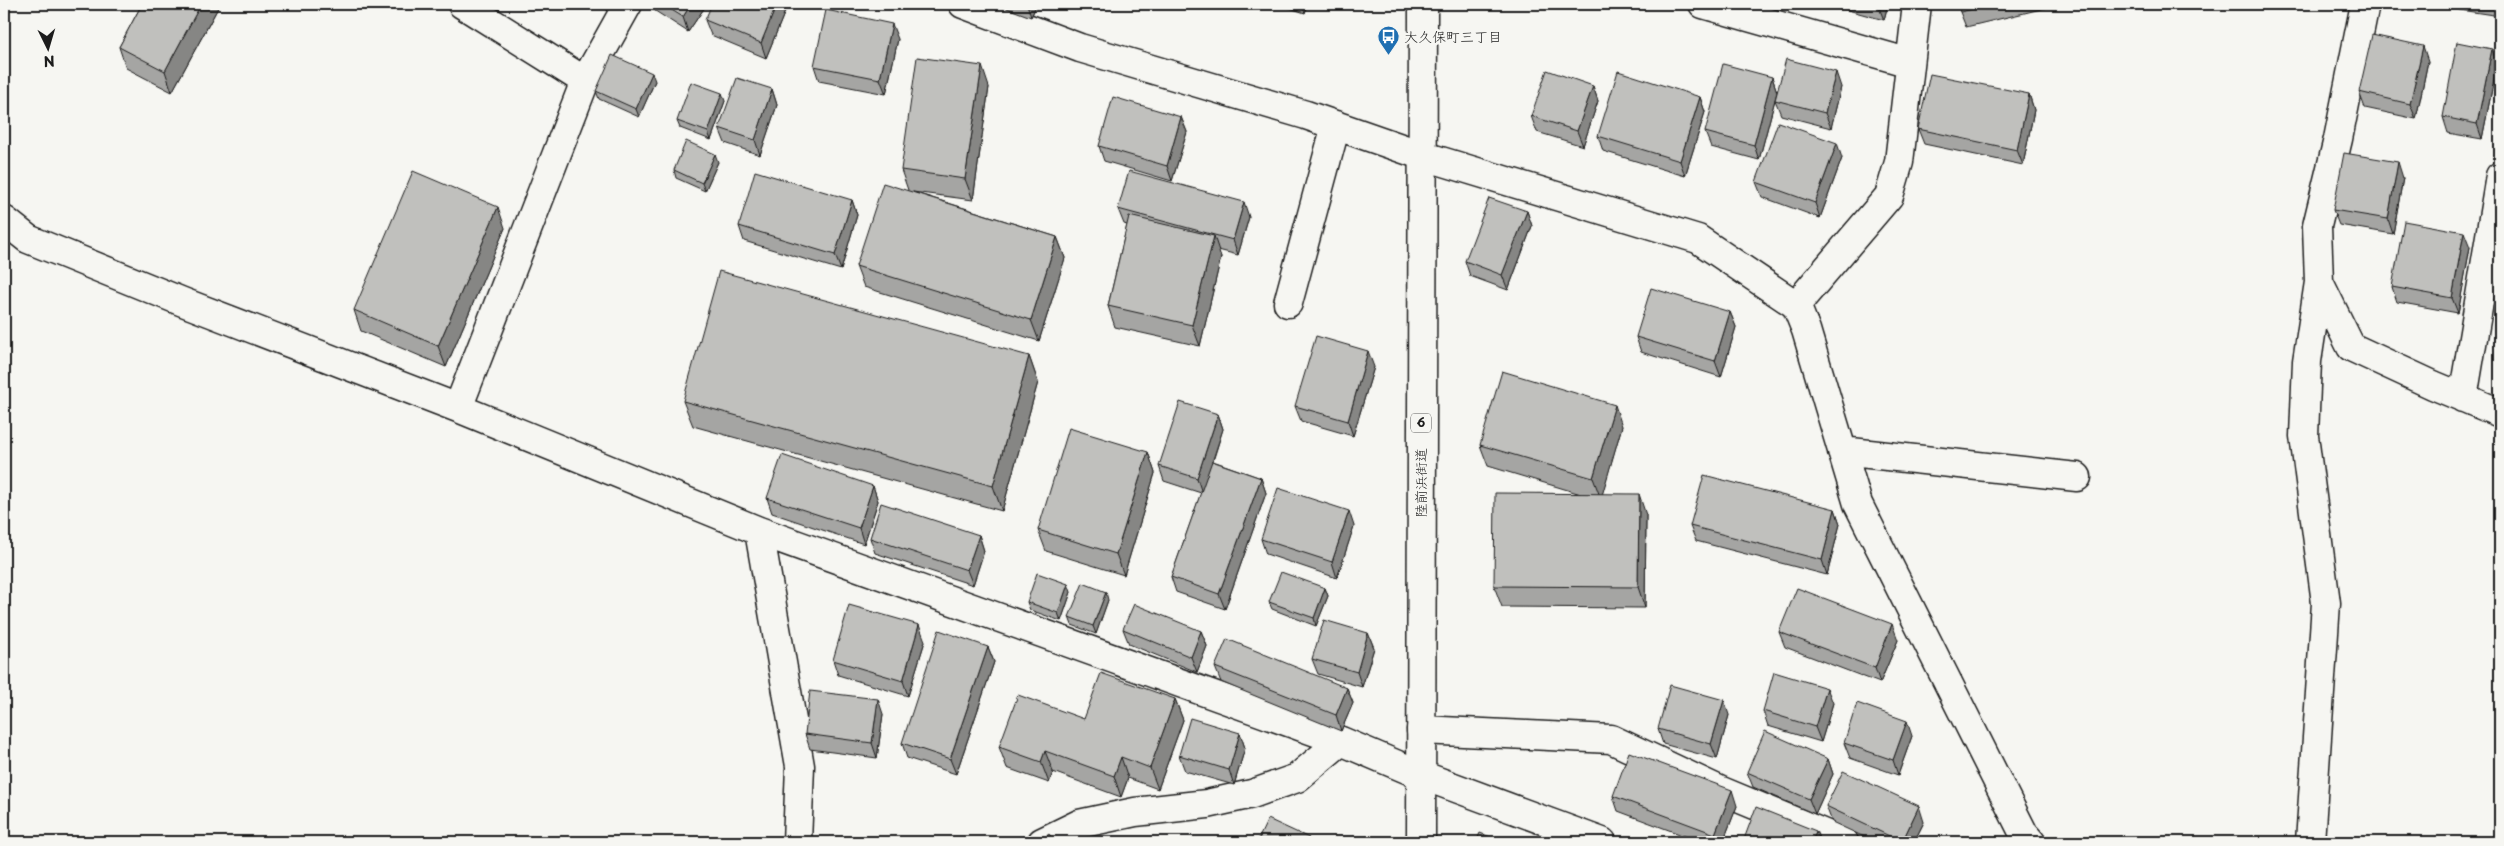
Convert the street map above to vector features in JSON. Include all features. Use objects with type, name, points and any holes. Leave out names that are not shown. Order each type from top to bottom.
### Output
[{"type":"main road","points":[[462,4],[585,81]]},
{"type":"main road","points":[[458,408],[585,81],[628,4]]},
{"type":"main road","points":[[963,4],[1080,48],[1336,125],[1421,154],[1698,239],[1796,305],[1806,330],[1858,504],[2024,834],[2031,842]]},
{"type":"main road","name":"陸前浜街道","points":[[1421,842],[1422,4]]},
{"type":"main road","points":[[1703,4],[1910,63]]},
{"type":"main road","points":[[1796,305],[1889,196],[1900,162],[1916,4]]},
{"type":"main road","points":[[2310,842],[2326,603],[2304,436],[2306,361],[2319,282],[2317,226],[2338,139],[2364,4]]},
{"type":"main road","points":[[1288,303],[1336,125]]},
{"type":"main road","points":[[2463,398],[2500,176]]},
{"type":"main road","points":[[4,220],[28,239],[183,302],[458,408],[759,531],[1341,741],[1421,775],[1602,842]]},
{"type":"main road","points":[[2319,282],[2351,347],[2500,413]]},
{"type":"main road","points":[[1842,451],[2077,477]]},
{"type":"main road","points":[[759,531],[800,766],[797,842]]},
{"type":"main road","points":[[1421,730],[1611,739],[1719,790],[1844,842]]},
{"type":"main road","points":[[1042,842],[1079,824],[1135,812],[1207,804],[1261,790],[1297,778],[1341,741]]},
{"type":"building","points":[[142,4],[201,4],[165,71],[119,47]]},
{"type":"building","points":[[662,4],[691,4],[683,17]]},
{"type":"building","points":[[712,4],[777,4],[761,43],[705,20]]},
{"type":"building","points":[[1958,4],[1996,4],[1960,12]]},
{"type":"building","points":[[826,10],[892,24],[880,79],[814,66]]},
{"type":"building","points":[[2372,35],[2423,46],[2410,104],[2359,92]]},
{"type":"building","points":[[2457,42],[2492,49],[2477,124],[2443,117]]},
{"type":"building","points":[[612,55],[652,73],[636,109],[596,91]]},
{"type":"building","points":[[917,57],[982,66],[965,179],[901,170]]},
{"type":"building","points":[[1786,59],[1836,72],[1825,113],[1775,100]]},
{"type":"building","points":[[1723,64],[1772,77],[1754,145],[1705,132]]},
{"type":"building","points":[[1547,70],[1593,86],[1577,131],[1531,116]]},
{"type":"building","points":[[1618,71],[1700,97],[1680,161],[1598,136]]},
{"type":"building","points":[[1930,74],[2029,94],[2017,150],[1918,129]]},
{"type":"building","points":[[737,78],[772,89],[755,140],[719,128]]},
{"type":"building","points":[[691,82],[722,93],[708,132],[677,121]]},
{"type":"building","points":[[1113,97],[1181,117],[1167,166],[1099,146]]},
{"type":"building","points":[[1778,122],[1837,143],[1815,203],[1756,182]]},
{"type":"building","points":[[686,141],[715,154],[702,183],[674,170]]},
{"type":"building","points":[[2344,153],[2398,162],[2388,219],[2333,210]]},
{"type":"building","points":[[413,171],[498,207],[438,346],[354,310]]},
{"type":"building","points":[[755,171],[852,200],[835,255],[739,226]]},
{"type":"building","points":[[1129,171],[1244,202],[1233,240],[1118,209]]},
{"type":"building","points":[[883,183],[1057,237],[1031,320],[856,266]]},
{"type":"building","points":[[1489,198],[1527,211],[1502,275],[1465,261]]},
{"type":"building","points":[[1129,216],[1214,236],[1192,325],[1108,306]]},
{"type":"building","points":[[2404,221],[2464,232],[2452,298],[2392,287]]},
{"type":"building","points":[[719,271],[1029,356],[993,486],[683,401]]},
{"type":"building","points":[[1651,288],[1730,312],[1715,361],[1636,337]]},
{"type":"building","points":[[1316,336],[1368,351],[1348,421],[1295,406]]},
{"type":"building","points":[[1502,371],[1615,405],[1593,478],[1480,445]]},
{"type":"building","points":[[1180,402],[1218,414],[1197,478],[1159,466]]},
{"type":"building","points":[[1069,428],[1148,452],[1116,554],[1038,530]]},
{"type":"building","points":[[782,455],[873,486],[859,528],[767,498]]},
{"type":"building","points":[[1212,461],[1261,478],[1219,594],[1171,577]]},
{"type":"building","points":[[1704,475],[1835,509],[1822,560],[1690,526]]},
{"type":"building","points":[[1278,488],[1349,511],[1332,562],[1261,539]]},
{"type":"building","points":[[1495,493],[1639,494],[1638,587],[1494,586]]},
{"type":"building","points":[[881,503],[979,535],[967,570],[870,538]]},
{"type":"building","points":[[1281,572],[1325,588],[1314,618],[1269,602]]},
{"type":"building","points":[[1037,573],[1068,584],[1058,613],[1027,602]]},
{"type":"building","points":[[1083,583],[1106,592],[1093,626],[1069,617]]},
{"type":"building","points":[[1797,588],[1892,624],[1875,668],[1779,632]]},
{"type":"building","points":[[1134,604],[1201,631],[1191,657],[1123,629]]},
{"type":"building","points":[[849,605],[919,625],[903,681],[833,660]]},
{"type":"building","points":[[1324,620],[1368,633],[1357,672],[1312,659]]},
{"type":"building","points":[[939,630],[988,647],[950,759],[902,743]]},
{"type":"building","points":[[1227,639],[1347,688],[1336,715],[1215,667]]},
{"type":"building","points":[[1774,672],[1827,688],[1815,727],[1763,711]]},
{"type":"building","points":[[1101,673],[1175,699],[1150,768],[1121,757],[1114,776],[1045,751],[1041,762],[999,747],[1018,695],[1084,719]]},
{"type":"building","points":[[1670,685],[1724,700],[1711,744],[1658,729]]},
{"type":"building","points":[[810,691],[878,699],[872,743],[805,734]]},
{"type":"building","points":[[1857,703],[1907,721],[1893,760],[1844,743]]},
{"type":"building","points":[[1190,718],[1240,733],[1229,770],[1179,755]]},
{"type":"building","points":[[1765,731],[1828,759],[1809,799],[1747,772]]},
{"type":"building","points":[[1629,752],[1732,790],[1715,834],[1613,796]]},
{"type":"building","points":[[1843,771],[1919,806],[1902,842],[1826,806]]},
{"type":"building","points":[[1756,807],[1816,831],[1812,842],[1743,842]]},
{"type":"building","points":[[1268,819],[1309,838],[1307,842],[1257,842]]},
{"type":"building","points":[[1480,833],[1504,842],[1476,842]]},
{"type":"building","points":[[1049,834],[1056,842],[1039,842]]},
{"type":"place","name":"大久保町三丁目","points":[[1388,56]]}]
